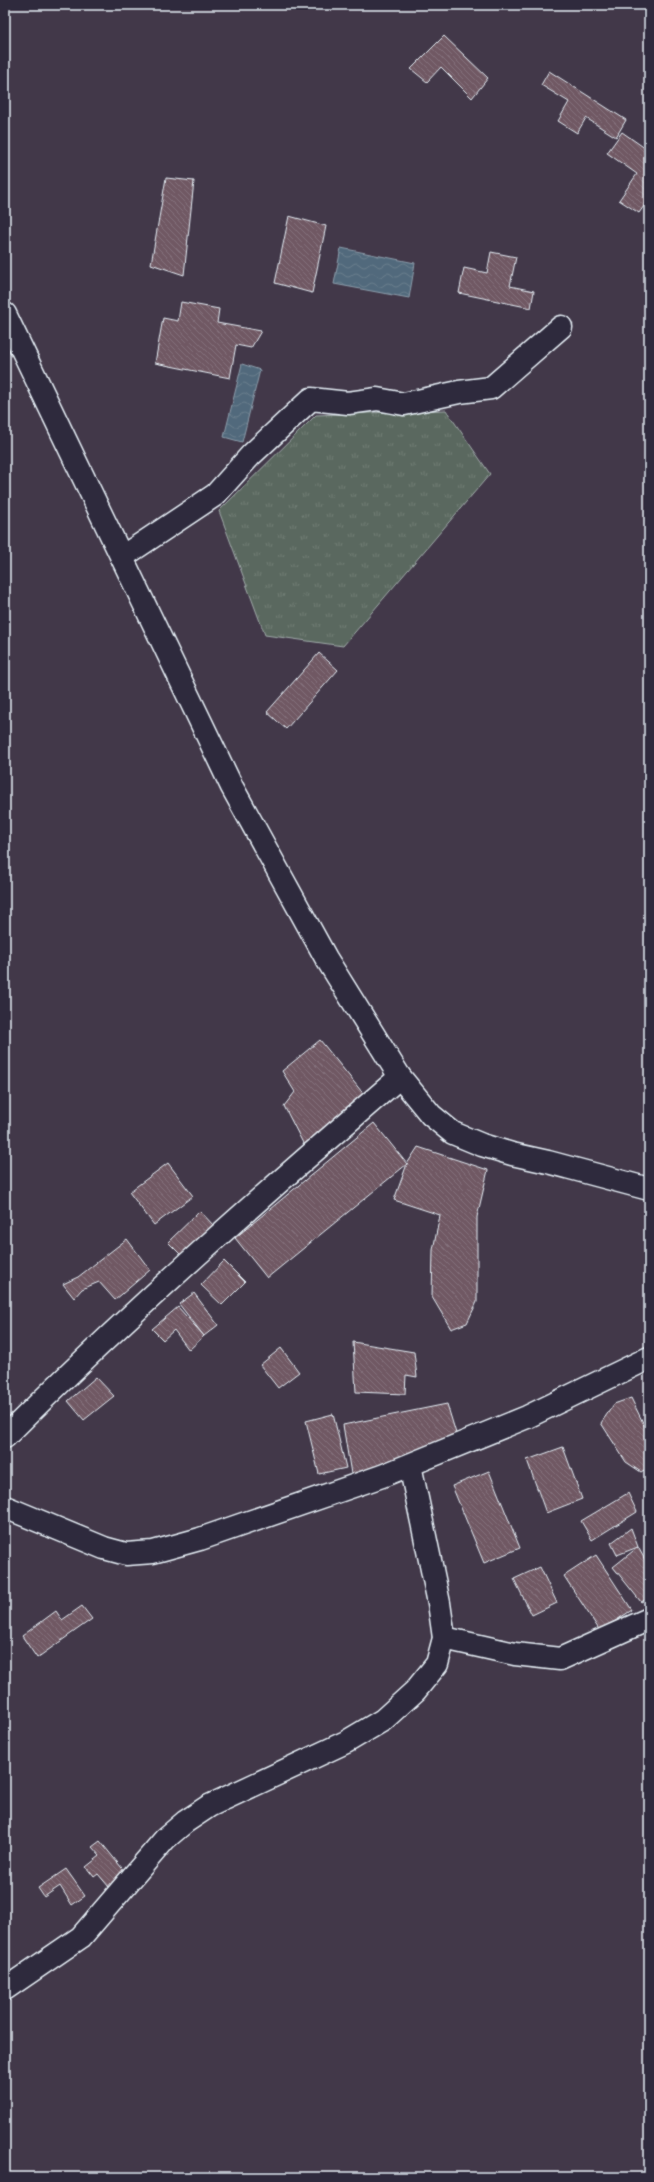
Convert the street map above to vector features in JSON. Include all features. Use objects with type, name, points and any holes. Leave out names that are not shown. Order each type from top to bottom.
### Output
[{"type":"street","points":[[5,314],[232,787],[326,958],[400,1078],[431,1116],[452,1133],[482,1145],[512,1154],[649,1189]]},
{"type":"street","points":[[122,557],[215,495],[251,454],[311,398],[348,403],[376,399],[404,404],[459,392],[491,388],[561,326]]},
{"type":"street","points":[[5,1436],[79,1363],[235,1221],[400,1078]]},
{"type":"street","points":[[5,1507],[104,1548],[126,1554],[153,1552],[200,1539],[410,1465],[527,1417],[649,1358]]},
{"type":"street","points":[[5,1989],[81,1937],[165,1839],[185,1822],[208,1806],[346,1742],[383,1720],[415,1691],[437,1664],[444,1638],[437,1589],[410,1465]]},
{"type":"street","points":[[444,1638],[515,1654],[560,1659],[649,1619]]},
{"type":"green space","points":[[446,410],[490,474],[343,646],[265,635],[219,511],[316,415]]},
{"type":"water","points":[[341,248],[415,263],[409,298],[334,284]]},
{"type":"water","points":[[242,364],[260,370],[242,442],[224,437]]},
{"type":"building","points":[[444,36],[488,78],[472,98],[441,67],[427,82],[411,69]]},
{"type":"building","points":[[549,71],[626,120],[616,137],[586,118],[577,133],[558,121],[569,102],[541,85]]},
{"type":"building","points":[[622,132],[649,151],[649,199],[639,213],[619,200],[637,174],[607,153]]},
{"type":"building","points":[[166,178],[194,181],[184,275],[151,264]]},
{"type":"building","points":[[289,216],[326,226],[312,293],[275,283]]},
{"type":"building","points":[[491,252],[516,257],[510,286],[534,291],[531,308],[459,293],[464,268],[487,273]]},
{"type":"building","points":[[181,302],[219,309],[217,323],[261,331],[251,348],[236,345],[230,378],[155,363],[163,318],[178,321]]},
{"type":"building","points":[[319,653],[338,670],[286,729],[267,712]]},
{"type":"building","points":[[320,1040],[366,1097],[305,1147],[284,1106],[295,1092],[282,1071]]},
{"type":"building","points":[[374,1123],[407,1164],[267,1278],[235,1238]]},
{"type":"building","points":[[418,1147],[488,1170],[477,1217],[477,1302],[467,1323],[451,1329],[432,1297],[433,1250],[440,1215],[394,1200],[407,1164]]},
{"type":"building","points":[[168,1163],[193,1196],[154,1225],[129,1192]]},
{"type":"building","points":[[200,1211],[215,1227],[183,1257],[168,1242]]},
{"type":"building","points":[[127,1239],[150,1270],[115,1300],[99,1282],[82,1289],[74,1298],[63,1284],[78,1277]]},
{"type":"building","points":[[224,1261],[245,1282],[222,1305],[201,1285]]},
{"type":"building","points":[[194,1293],[218,1325],[204,1336],[179,1304]]},
{"type":"building","points":[[178,1307],[204,1336],[189,1350],[174,1330],[163,1340],[152,1329]]},
{"type":"building","points":[[353,1342],[414,1352],[417,1377],[406,1375],[405,1394],[356,1392]]},
{"type":"building","points":[[281,1348],[299,1372],[278,1388],[260,1365]]},
{"type":"building","points":[[96,1377],[114,1396],[84,1420],[68,1401]]},
{"type":"building","points":[[631,1398],[649,1435],[649,1467],[641,1472],[626,1462],[601,1423],[614,1404]]},
{"type":"building","points":[[447,1404],[458,1440],[352,1480],[343,1425]]},
{"type":"building","points":[[333,1414],[346,1468],[319,1474],[306,1421]]},
{"type":"building","points":[[563,1447],[582,1499],[546,1513],[527,1460]]},
{"type":"building","points":[[489,1471],[520,1548],[484,1563],[452,1486]]},
{"type":"building","points":[[628,1493],[637,1512],[592,1540],[581,1521]]},
{"type":"building","points":[[631,1528],[638,1547],[617,1555],[611,1543]]},
{"type":"building","points":[[638,1547],[649,1567],[649,1598],[641,1602],[613,1567]]},
{"type":"building","points":[[596,1555],[632,1610],[600,1631],[564,1576]]},
{"type":"building","points":[[540,1567],[557,1603],[532,1615],[514,1579]]},
{"type":"building","points":[[82,1606],[92,1619],[37,1658],[22,1636],[56,1611],[62,1620]]},
{"type":"building","points":[[100,1841],[126,1873],[109,1887],[98,1874],[94,1877],[86,1867],[100,1856],[92,1847]]},
{"type":"building","points":[[66,1869],[85,1896],[72,1905],[60,1886],[44,1897],[38,1888]]}]
